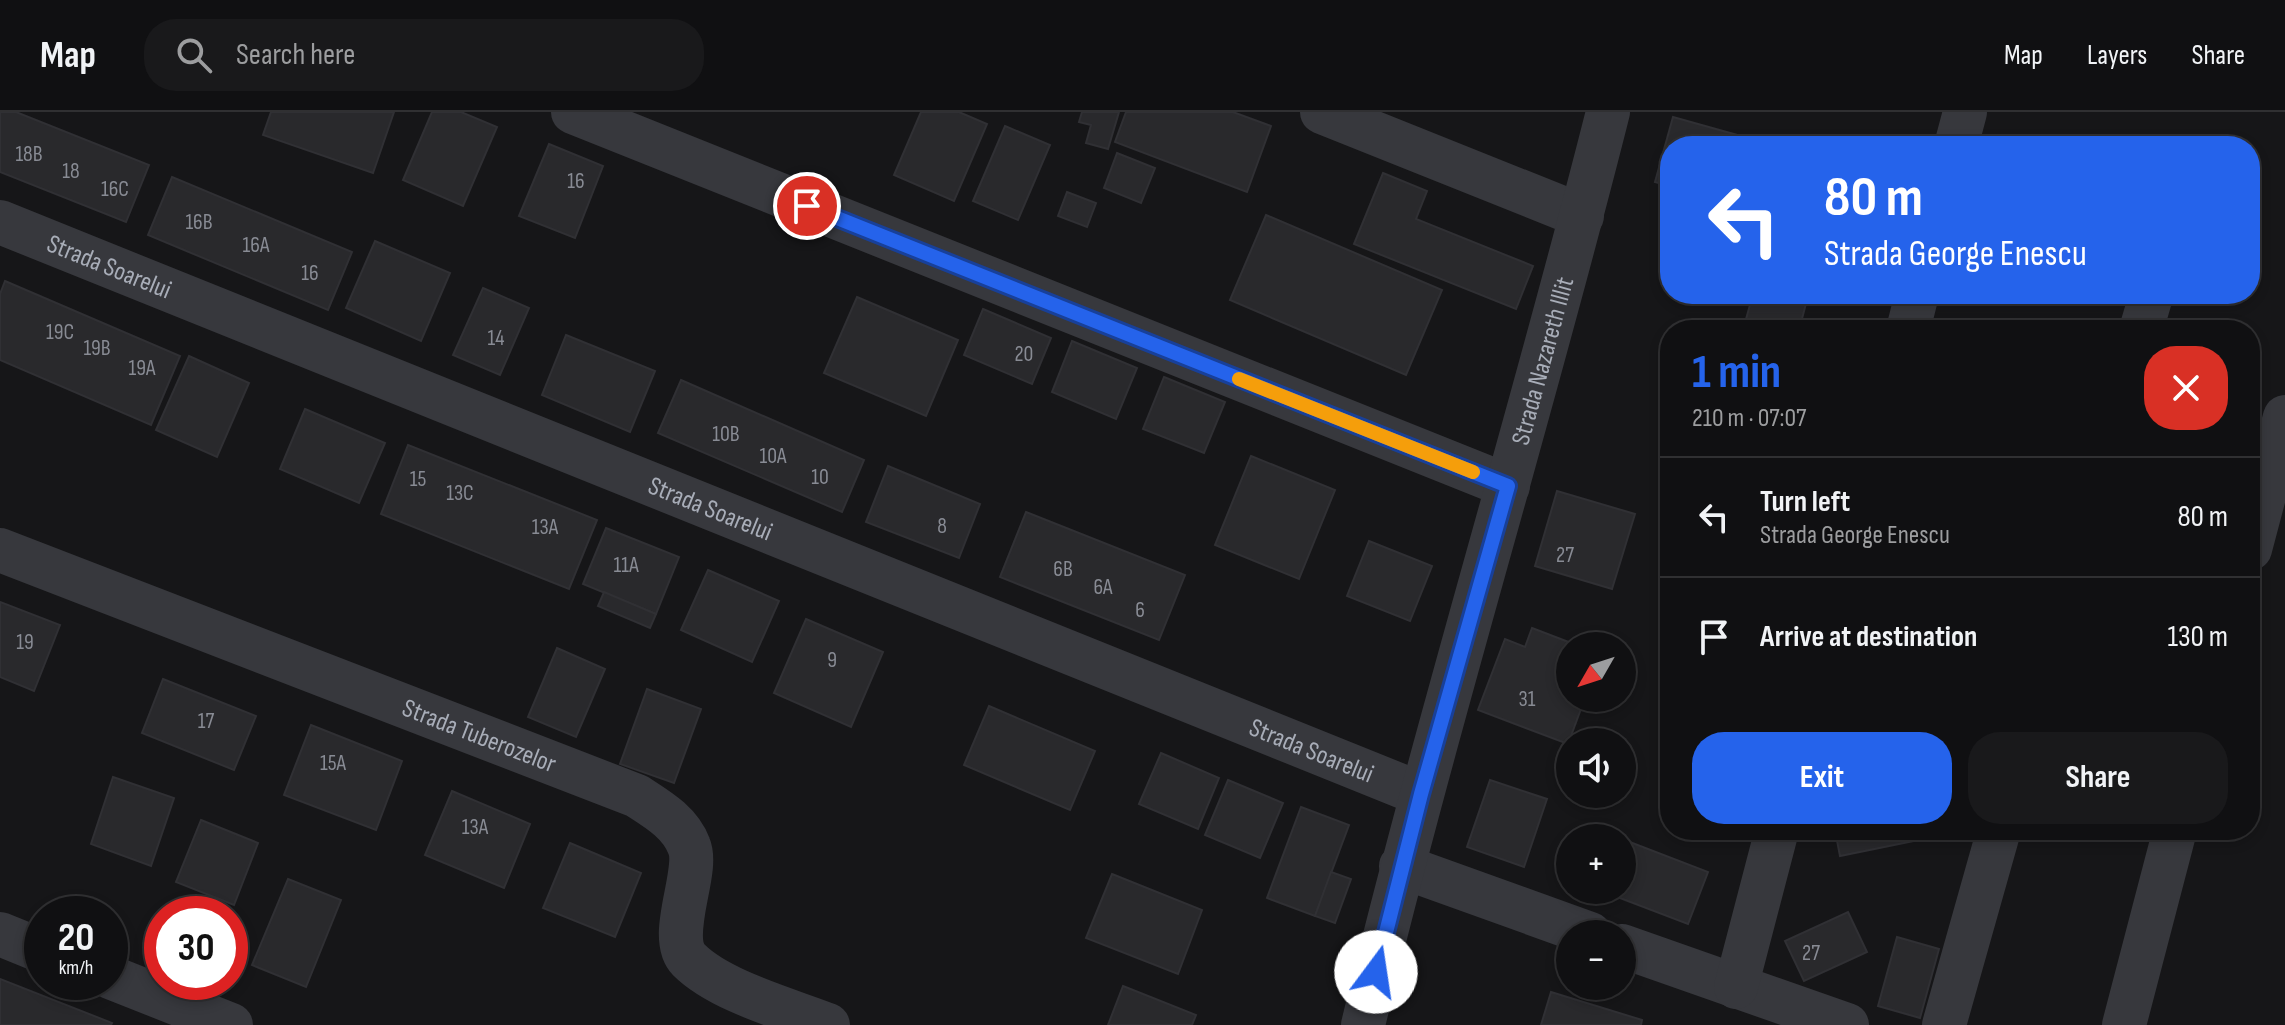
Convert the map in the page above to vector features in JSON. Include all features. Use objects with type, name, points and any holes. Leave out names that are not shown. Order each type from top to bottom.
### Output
[{"type":"street","points":[[573,112],[1508,486]]},
{"type":"street","points":[[1322,112],[1582,216]]},
{"type":"street","name":"Strada Nazareth Illit","points":[[1363,1025],[1401,866],[1508,486],[1608,112]]},
{"type":"street","points":[[1959,136],[1965,112]]},
{"type":"street","name":"Strada Soarelui","points":[[0,222],[1421,794]]},
{"type":"street","points":[[2260,511],[2285,417]]},
{"type":"street","name":"Strada Tuberozelor","points":[[0,550],[637,796],[665,813],[683,834],[691,850],[679,941],[686,958],[715,980],[828,1025]]},
{"type":"street","points":[[1736,987],[1774,840]]},
{"type":"street","points":[[1944,1025],[1996,840]]},
{"type":"street","points":[[2124,1025],[2172,840]]},
{"type":"street","points":[[1401,866],[1556,922]]},
{"type":"street","points":[[0,934],[24,944]]},
{"type":"street","points":[[1636,951],[1847,1025]]},
{"type":"street","points":[[128,984],[231,1025]]},
{"type":"building","points":[[0,112],[16,112],[149,165],[126,222],[0,172]]},
{"type":"building","points":[[271,112],[394,112],[373,173],[263,135]]},
{"type":"building","points":[[432,112],[461,112],[497,127],[463,206],[403,180]]},
{"type":"building","points":[[921,112],[959,112],[987,124],[954,201],[894,175]]},
{"type":"building","points":[[1082,112],[1119,112],[1108,149],[1086,143],[1091,125],[1079,122]]},
{"type":"building","points":[[1126,112],[1233,112],[1271,126],[1247,192],[1115,142]]},
{"type":"building","points":[[1673,117],[1741,136],[1668,136]]},
{"type":"building","points":[[1005,126],[1050,145],[1018,220],[973,201]]},
{"type":"building","points":[[549,144],[603,166],[575,238],[519,216]]},
{"type":"building","points":[[1117,153],[1155,168],[1141,203],[1104,188]]},
{"type":"building","points":[[1660,164],[1660,183],[1655,182]]},
{"type":"building","points":[[1383,173],[1427,191],[1416,219],[1533,266],[1516,309],[1354,244]]},
{"type":"building","points":[[172,177],[352,252],[328,310],[148,235]]},
{"type":"building","points":[[1067,192],[1096,203],[1087,227],[1058,216]]},
{"type":"building","points":[[1266,215],[1442,290],[1406,375],[1230,300]]},
{"type":"building","points":[[375,241],[450,273],[421,341],[346,308]]},
{"type":"building","points":[[5,281],[180,356],[151,425],[0,360],[0,294]]},
{"type":"building","points":[[483,288],[529,308],[500,375],[453,355]]},
{"type":"building","points":[[857,297],[958,340],[926,416],[824,373]]},
{"type":"building","points":[[1750,304],[1806,304],[1802,320],[1746,320]]},
{"type":"building","points":[[983,309],[1051,338],[1032,384],[964,355]]},
{"type":"building","points":[[566,335],[655,371],[630,432],[542,395]]},
{"type":"building","points":[[1072,341],[1137,368],[1116,419],[1052,392]]},
{"type":"building","points":[[189,356],[249,383],[217,457],[156,430]]},
{"type":"building","points":[[1164,377],[1225,402],[1204,453],[1143,429]]},
{"type":"building","points":[[681,380],[864,460],[842,512],[658,433]]},
{"type":"building","points":[[305,409],[385,443],[359,503],[280,469]]},
{"type":"building","points":[[408,445],[597,520],[569,589],[381,514]]},
{"type":"building","points":[[1251,456],[1335,490],[1299,579],[1215,545]]},
{"type":"building","points":[[888,466],[980,504],[959,558],[866,522]]},
{"type":"building","points":[[1557,491],[1635,514],[1612,589],[1535,566]]},
{"type":"building","points":[[1026,512],[1185,575],[1159,640],[1000,577]]},
{"type":"building","points":[[606,528],[679,557],[656,614],[583,584]]},
{"type":"building","points":[[1369,541],[1432,566],[1410,621],[1347,596]]},
{"type":"building","points":[[708,570],[779,601],[752,662],[681,630]]},
{"type":"building","points":[[604,592],[656,614],[650,628],[598,606]]},
{"type":"building","points":[[0,602],[60,625],[34,691],[0,677]]},
{"type":"building","points":[[806,619],[883,652],[851,727],[774,693]]},
{"type":"building","points":[[1532,628],[1556,637],[1556,712],[1580,712],[1574,728],[1556,728],[1556,739],[1478,710],[1505,639],[1525,647]]},
{"type":"building","points":[[557,648],[605,669],[576,737],[528,717]]},
{"type":"building","points":[[163,679],[256,716],[234,770],[142,733]]},
{"type":"building","points":[[647,689],[701,709],[674,783],[620,764]]},
{"type":"building","points":[[989,706],[1095,751],[1070,810],[964,765]]},
{"type":"building","points":[[311,725],[402,761],[376,830],[284,795]]},
{"type":"building","points":[[1161,753],[1219,778],[1198,829],[1139,804]]},
{"type":"building","points":[[113,777],[174,798],[151,866],[91,844]]},
{"type":"building","points":[[1228,780],[1283,803],[1260,858],[1205,835]]},
{"type":"building","points":[[1490,780],[1547,799],[1524,867],[1467,847]]},
{"type":"building","points":[[452,791],[530,824],[504,888],[425,855]]},
{"type":"building","points":[[1301,807],[1349,825],[1315,916],[1267,898]]},
{"type":"building","points":[[201,820],[258,843],[237,896],[211,896],[176,882]]},
{"type":"building","points":[[1837,840],[1919,840],[1840,856]]},
{"type":"building","points":[[570,843],[641,873],[615,937],[543,908]]},
{"type":"building","points":[[1636,844],[1708,872],[1688,924],[1636,904]]},
{"type":"building","points":[[1331,872],[1351,879],[1335,923],[1315,916]]},
{"type":"building","points":[[1112,874],[1202,910],[1178,974],[1086,938]]},
{"type":"building","points":[[288,879],[341,900],[306,987],[252,965]]},
{"type":"building","points":[[1848,912],[1867,952],[1804,981],[1785,941]]},
{"type":"building","points":[[1897,937],[1939,949],[1920,1018],[1878,1006]]},
{"type":"building","points":[[0,979],[24,988],[24,1000],[53,1000],[112,1023],[111,1025],[0,1025]]},
{"type":"building","points":[[1123,986],[1196,1015],[1192,1025],[1108,1025]]},
{"type":"building","points":[[1551,992],[1556,994],[1556,1000],[1577,1000],[1642,1020],[1641,1025],[1541,1025]]},
{"type":"slow traffic","points":[[1239,379],[1473,472]]},
{"type":"route","points":[[807,206],[1508,486],[1401,866],[1376,972]]}]
